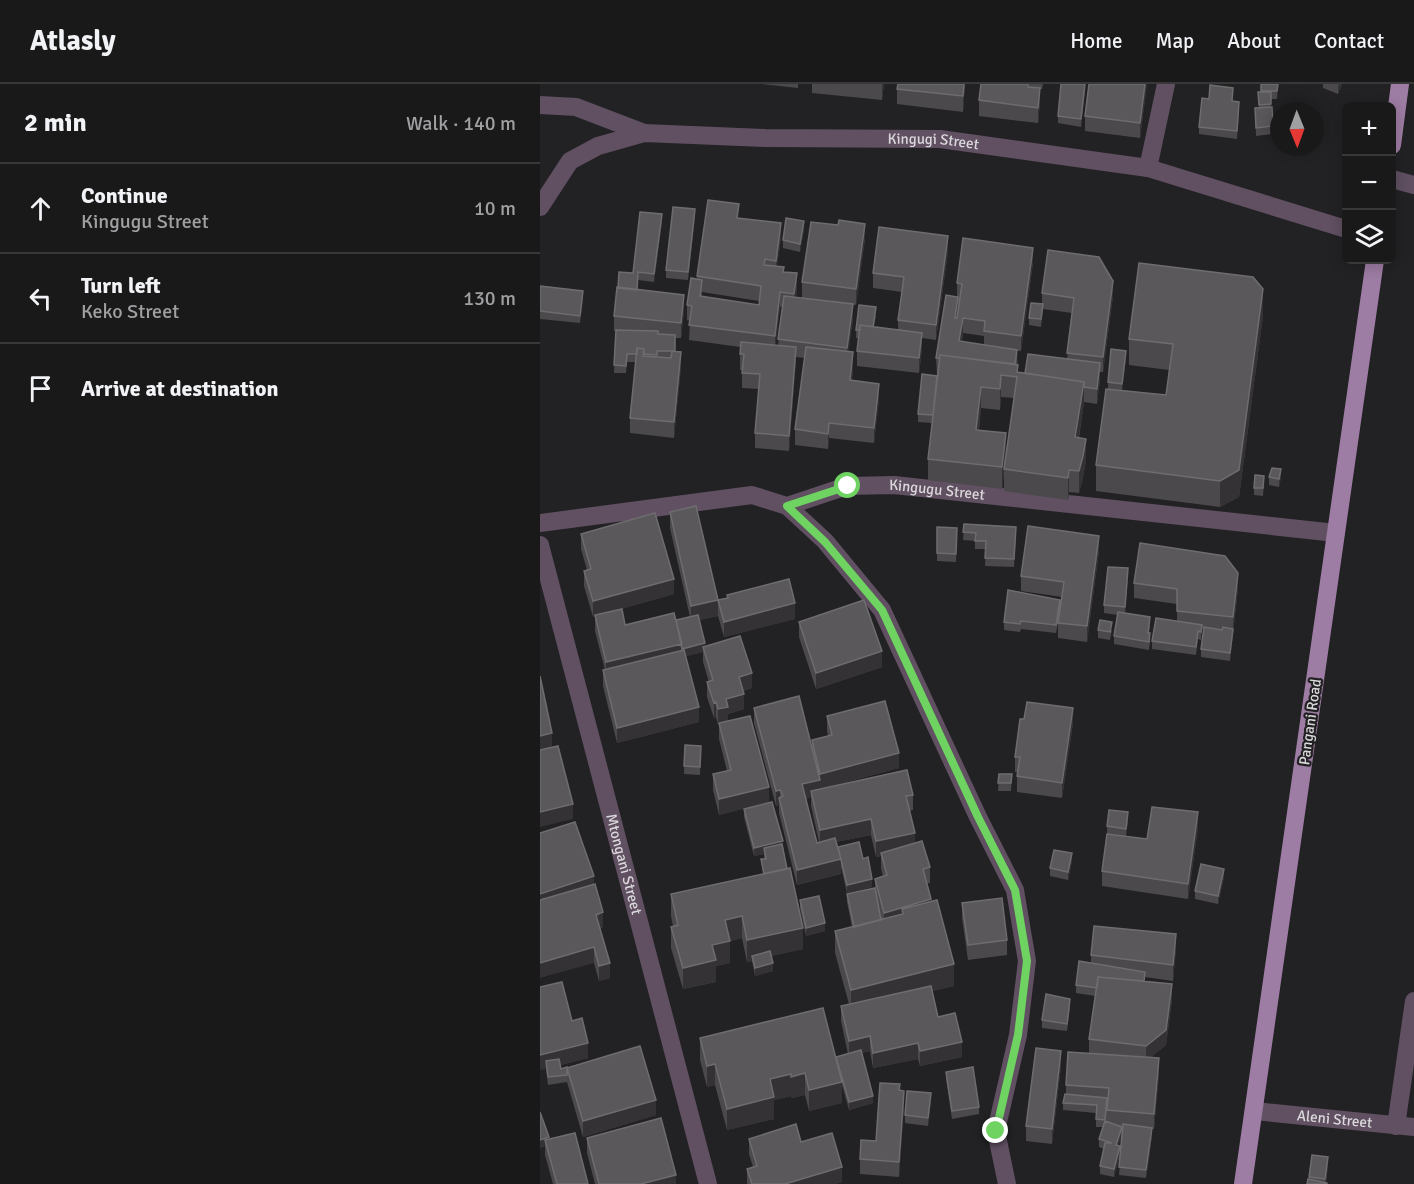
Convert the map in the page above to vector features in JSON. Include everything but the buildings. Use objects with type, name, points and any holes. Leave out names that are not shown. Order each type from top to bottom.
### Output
[{"type":"main road","points":[[1396,114],[1400,84]]},
{"type":"main road","name":"Pangani Road","points":[[1244,1184],[1374,264]]},
{"type":"street","points":[[1148,168],[1166,84]]},
{"type":"street","points":[[540,105],[576,107],[644,133]]},
{"type":"street","name":"Kingugi Street","points":[[540,207],[570,161],[598,146],[644,133],[765,138],[940,139],[1148,168],[1342,227]]},
{"type":"street","points":[[1396,180],[1414,185]]},
{"type":"street","name":"Kingugu Street","points":[[787,506],[848,486],[894,485],[1336,533]]},
{"type":"street","points":[[540,523],[752,495],[787,506],[825,542],[882,610],[978,817],[1015,890],[1027,961],[1018,1035],[996,1131],[1007,1184]]},
{"type":"street","name":"Mtongani Street","points":[[540,545],[708,1184]]},
{"type":"street","points":[[1405,1126],[1414,1001]]},
{"type":"street","name":"Aleni Street","points":[[1254,1112],[1405,1126]]},
{"type":"route","points":[[848,486],[787,506],[825,542],[882,610],[978,817],[1015,890],[1027,961],[1018,1035],[996,1131]]}]
